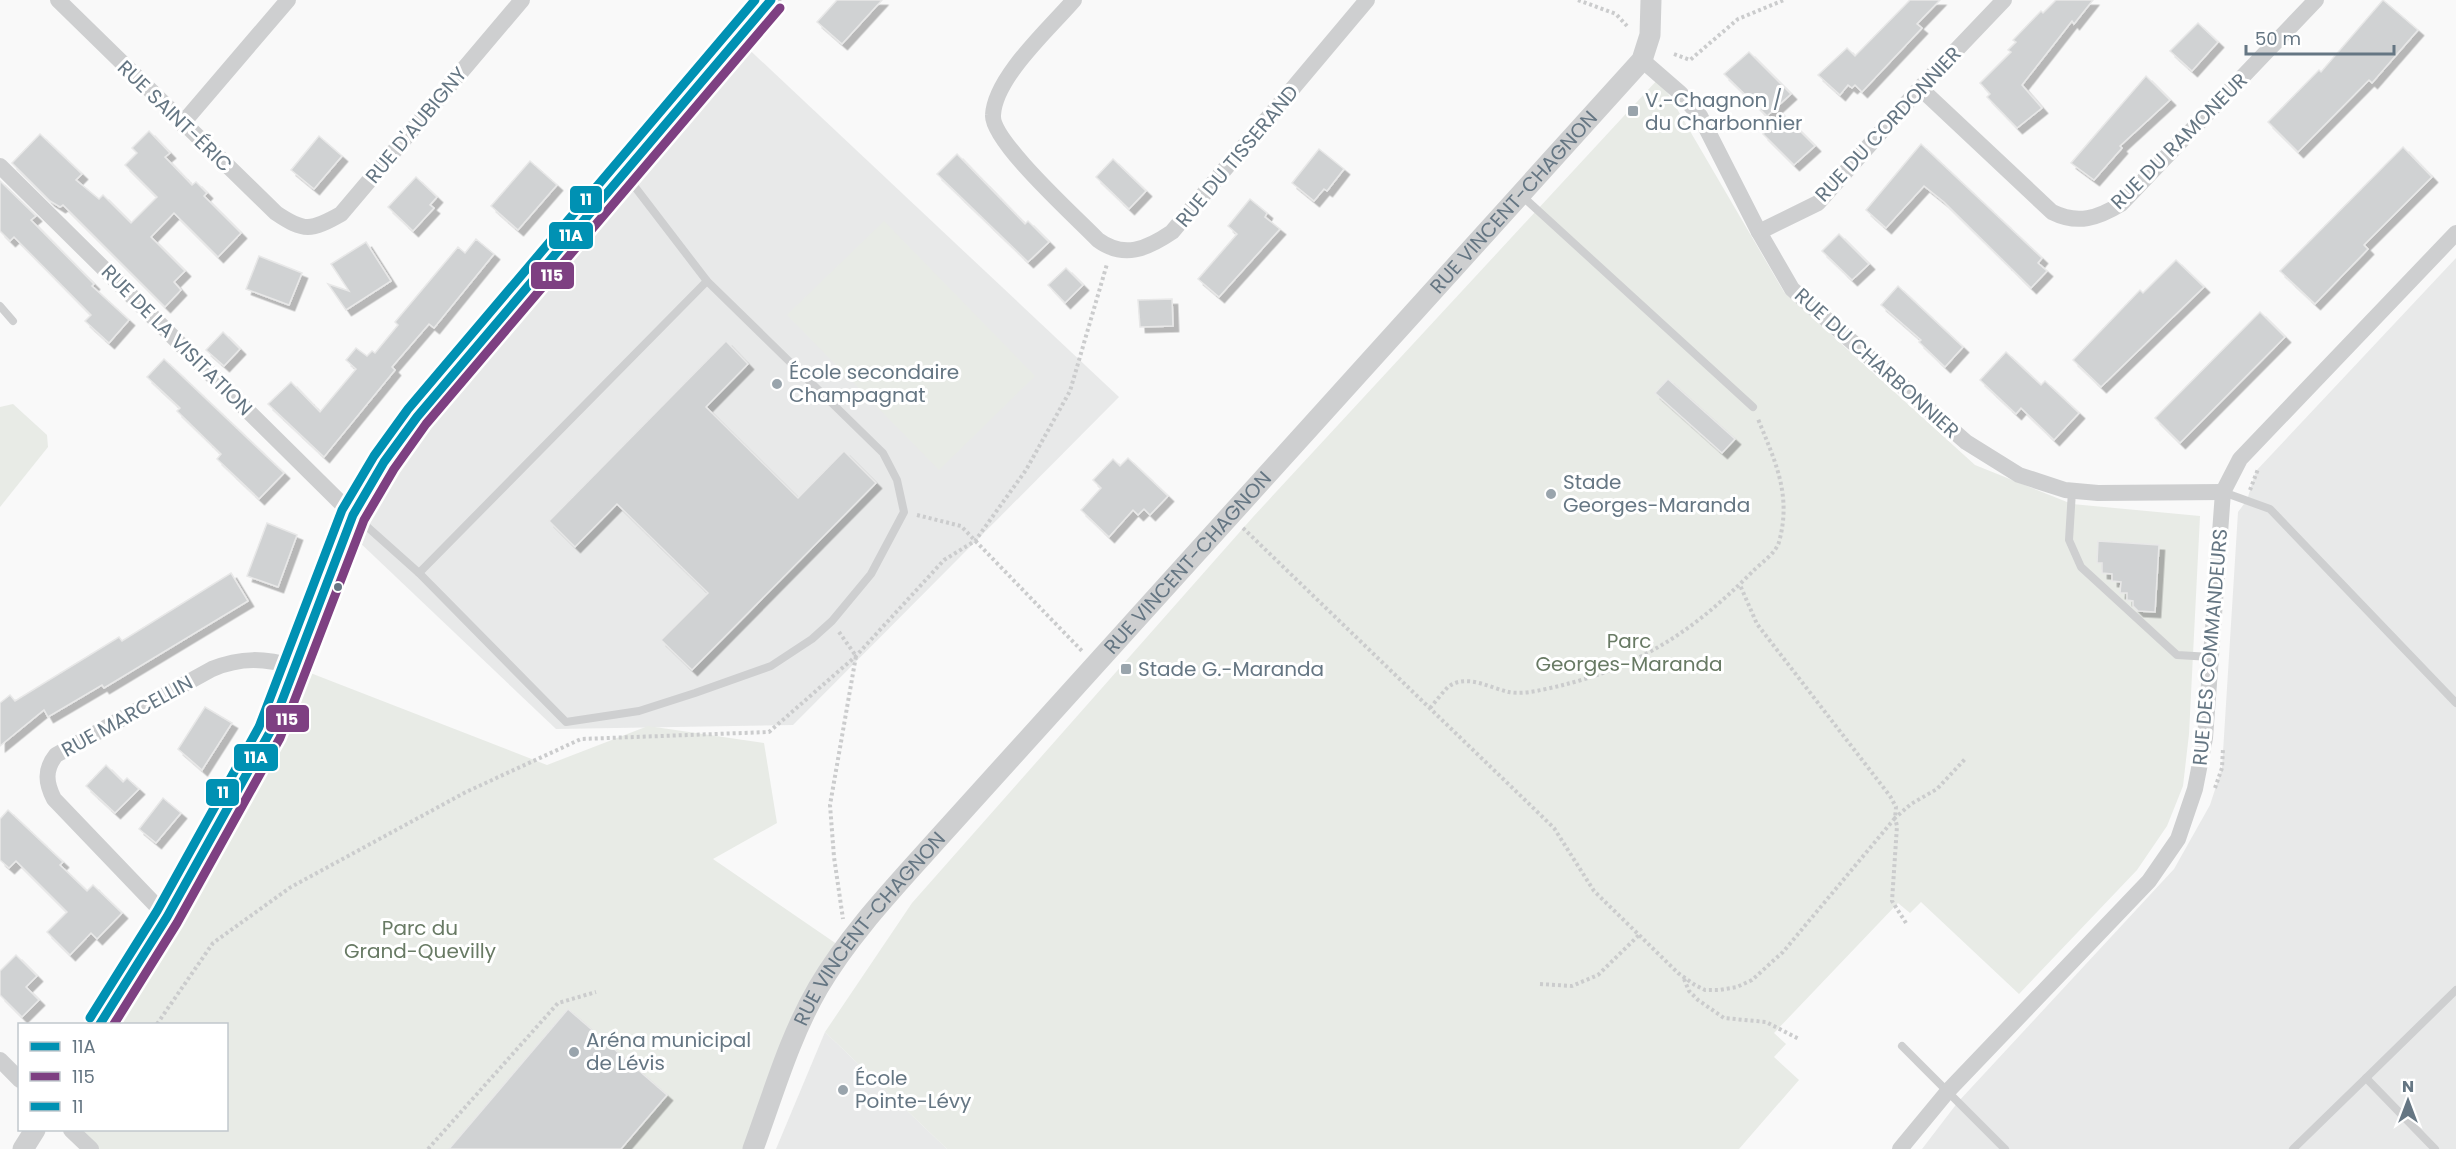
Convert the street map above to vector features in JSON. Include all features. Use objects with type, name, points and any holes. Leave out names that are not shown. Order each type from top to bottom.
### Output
[{"type":"street","name":"RUE SAINT-ÉRIC","points":[[58,0],[182,124],[276,213],[297,228]]},
{"type":"street","points":[[182,124],[288,0]]},
{"type":"street","name":"RUE D'AUBIGNY","points":[[297,228],[314,227],[340,214],[522,0]]},
{"type":"street","points":[[101,1023],[167,917],[270,732],[353,515],[384,462],[417,417],[771,0]]},
{"type":"street","points":[[1074,0],[1008,76],[992,116],[998,134],[1011,151],[1098,240],[1111,249]]},
{"type":"street","name":"RUE DU TISSERAND","points":[[1111,249],[1128,250],[1151,246],[1172,232],[1367,0]]},
{"type":"street","name":"RUE VINCENT-CHAGNON","points":[[753,1149],[791,1044],[816,991],[844,949],[891,891],[1642,60],[1650,35],[1652,0]]},
{"type":"street","name":"RUE DU CORDONNIER","points":[[1759,232],[1818,203],[1920,88],[2004,0]]},
{"type":"street","name":"RUE DU RAMONEUR","points":[[1920,88],[2052,212],[2066,219],[2087,220],[2102,216],[2121,204],[2316,0]]},
{"type":"street","name":"RUE DU CHARBONNIER","points":[[1642,60],[1680,93],[1700,116],[1759,232],[1792,289],[1966,442],[2019,476],[2072,491],[2223,492]]},
{"type":"street","name":"RUE DE LA VISITATION","points":[[0,166],[353,515]]},
{"type":"street","name":"RUE DES COMMANDEURS","points":[[1900,1149],[1948,1091],[2149,881],[2178,839],[2195,789],[2205,738],[2223,492],[2240,459],[2456,233]]},
{"type":"street","name":"RUE MARCELLIN","points":[[167,917],[54,799],[48,786],[49,763],[56,755],[212,669],[232,661],[274,660],[295,667]]},
{"type":"street","points":[[0,1060],[18,1078]]},
{"type":"street","points":[[23,1149],[34,1131]]},
{"type":"street","points":[[72,1131],[91,1149]]},
{"type":"lane","points":[[353,515],[419,573],[566,722],[639,711],[771,666],[812,639],[832,621],[871,574],[904,512],[897,480],[883,453],[706,281],[625,174]]},
{"type":"lane","points":[[1521,195],[1753,407]]},
{"type":"lane","points":[[419,573],[706,281]]},
{"type":"lane","points":[[0,306],[13,321]]},
{"type":"lane","points":[[2072,491],[2069,540],[2081,567],[2177,655],[2211,657]]},
{"type":"lane","points":[[2223,492],[2270,509],[2456,703]]},
{"type":"lane","points":[[2293,1149],[2456,990]]},
{"type":"lane","points":[[1902,1046],[2005,1149]]},
{"type":"lane","points":[[2366,1078],[2435,1149]]},
{"type":"path","points":[[1578,0],[1616,14],[1627,26]]},
{"type":"path","points":[[1674,54],[1690,60],[1738,19],[1784,0]]},
{"type":"path","points":[[158,1023],[213,943],[291,887],[466,792],[581,739],[770,732],[856,656],[944,560],[975,541],[1026,470],[1070,391],[1111,249]]},
{"type":"path","points":[[1430,708],[1448,687],[1459,682],[1474,682],[1512,693],[1538,691],[1599,677],[1657,649],[1714,609],[1740,585],[1779,545],[1785,517],[1782,478],[1753,407]]},
{"type":"path","points":[[904,512],[961,526],[1095,665]]},
{"type":"path","points":[[1231,517],[1554,828],[1594,891],[1684,978],[1705,990],[1737,987],[1752,980],[1783,952],[1895,818],[1911,804],[1937,789],[1966,758]]},
{"type":"path","points":[[1740,585],[1756,624],[1890,796],[1896,807],[1897,826],[1892,901],[1906,923]]},
{"type":"path","points":[[832,621],[856,656],[830,805],[834,857],[843,915],[844,949]]},
{"type":"path","points":[[2213,796],[2222,768],[2223,745]]},
{"type":"path","points":[[1540,984],[1572,986],[1598,975],[1639,935]]},
{"type":"path","points":[[1684,978],[1689,991],[1724,1018],[1766,1022],[1798,1039]]},
{"type":"path","points":[[429,1149],[558,1003],[596,992]]},
{"type":"shaded area","name":"École secondaire Champagnat","points":[[739,40],[1119,397],[793,725],[556,729],[356,539],[456,372]]},
{"type":"shaded area","points":[[2456,258],[2456,1149],[1922,1149],[1958,1102],[2174,869],[2210,805],[2222,768],[2238,512],[2247,500],[2256,471]]},
{"type":"shaded area","name":"École Pointe-Lévy","points":[[825,1032],[947,1149],[776,1149]]},
{"type":"green space","name":"Parc Georges-Maranda","points":[[1659,78],[1784,292],[1975,465],[2072,504],[2200,516],[2189,734],[2183,786],[2167,826],[2137,870],[2019,994],[1921,902],[1910,913],[1898,903],[1774,1033],[1786,1044],[1774,1057],[1799,1080],[1739,1149],[947,1149],[825,1032],[912,903],[1253,517]]},
{"type":"green space","points":[[884,221],[1035,376],[939,470],[787,315]]},
{"type":"green space","points":[[13,404],[47,435],[48,447],[0,507],[0,407]]},
{"type":"green space","name":"Parc du Grand-Quevilly","points":[[295,667],[547,765],[648,726],[764,743],[777,823],[713,859],[844,949],[753,1149],[91,1149],[72,1131],[228,1131],[228,1023],[101,1023]]},
{"type":"building","points":[[837,0],[882,0],[842,44],[817,22]]},
{"type":"building","points":[[1910,0],[1940,0],[1917,24],[1922,28],[1862,92],[1855,85],[1852,88],[1848,85],[1840,95],[1818,75],[1847,48],[1855,56]]},
{"type":"building","points":[[2056,0],[2093,0],[2074,24],[2072,21],[2022,85],[2042,108],[2017,128],[1987,97],[1990,94],[1980,83],[2011,52],[2008,50],[2016,42],[2013,40],[2041,11],[2043,13]]},
{"type":"building","points":[[2383,0],[2418,30],[2372,83],[2369,80],[2298,152],[2268,122],[2319,70],[2321,72]]},
{"type":"building","points":[[2198,23],[2218,42],[2192,71],[2170,51]]},
{"type":"building","points":[[1749,52],[1791,94],[1767,116],[1724,74]]},
{"type":"building","points":[[2146,76],[2170,100],[2120,146],[2122,148],[2094,180],[2071,163]]},
{"type":"building","points":[[1783,114],[1815,146],[1794,165],[1763,134]]},
{"type":"building","points":[[149,131],[170,153],[165,157],[192,185],[196,182],[207,193],[204,196],[241,233],[218,257],[174,213],[151,237],[185,271],[174,282],[181,290],[165,307],[63,205],[60,207],[50,201],[12,163],[40,134],[82,174],[76,180],[99,199],[103,195],[131,223],[157,197],[125,165],[137,153],[132,148]]},
{"type":"building","points":[[319,136],[342,156],[314,189],[291,170]]},
{"type":"building","points":[[1921,144],[2042,258],[2038,263],[2047,271],[2031,288],[1944,202],[1924,186],[1886,228],[1866,210]]},
{"type":"building","points":[[2403,147],[2432,177],[2364,245],[2368,249],[2315,304],[2280,271]]},
{"type":"building","points":[[1319,149],[1344,169],[1327,191],[1324,189],[1314,201],[1292,183]]},
{"type":"building","points":[[957,154],[1025,224],[1028,221],[1049,242],[1028,262],[937,174]]},
{"type":"building","points":[[1113,159],[1146,191],[1129,209],[1096,177]]},
{"type":"building","points":[[530,161],[557,185],[518,230],[491,206]]},
{"type":"building","points":[[416,177],[437,197],[430,205],[434,208],[413,231],[388,207]]},
{"type":"building","points":[[0,181],[36,216],[31,220],[94,284],[92,286],[129,320],[109,343],[85,321],[91,315],[14,237],[10,241],[0,231]]},
{"type":"building","points":[[1250,199],[1267,213],[1265,217],[1280,229],[1219,297],[1198,279],[1237,234],[1228,226]]},
{"type":"building","points":[[1839,234],[1869,264],[1852,280],[1822,251]]},
{"type":"building","points":[[476,239],[494,254],[434,328],[429,324],[392,367],[395,370],[324,457],[268,404],[291,382],[320,412],[356,369],[346,360],[356,348],[367,356],[372,351],[375,353],[398,325],[395,322],[458,247],[465,253]]},
{"type":"building","points":[[366,242],[391,281],[346,310],[328,284],[349,291],[331,264]]},
{"type":"building","points":[[259,256],[302,273],[289,305],[246,289]]},
{"type":"building","points":[[2176,260],[2204,287],[2101,387],[2073,360],[2140,290],[2143,293]]},
{"type":"building","points":[[1066,268],[1083,285],[1065,303],[1048,285]]},
{"type":"building","points":[[1898,286],[1963,347],[1945,367],[1919,342],[1921,340],[1881,305]]},
{"type":"building","points":[[1172,299],[1173,326],[1140,327],[1138,300]]},
{"type":"building","points":[[2260,312],[2285,337],[2180,443],[2155,418]]},
{"type":"building","points":[[223,332],[240,349],[224,366],[206,350]]},
{"type":"building","points":[[726,341],[748,364],[706,407],[798,498],[844,451],[876,483],[692,670],[661,640],[708,593],[617,504],[575,547],[549,521]]},
{"type":"building","points":[[2006,352],[2041,385],[2045,381],[2079,413],[2054,440],[2021,408],[2016,414],[1980,380]]},
{"type":"building","points":[[164,359],[284,473],[259,499],[217,459],[221,454],[177,411],[180,408],[147,377]]},
{"type":"building","points":[[1668,379],[1735,439],[1722,453],[1655,393]]},
{"type":"building","points":[[1128,458],[1168,496],[1150,515],[1144,509],[1138,515],[1133,510],[1109,537],[1081,510],[1101,488],[1093,480],[1113,459],[1120,466]]},
{"type":"building","points":[[267,523],[297,535],[278,587],[247,576]]},
{"type":"building","points":[[2098,541],[2159,545],[2155,612],[2138,611],[2133,606],[2133,601],[2127,600],[2127,593],[2120,593],[2121,582],[2112,581],[2112,574],[2102,573],[2102,563],[2097,563]]},
{"type":"building","points":[[231,573],[248,601],[104,688],[102,685],[48,717],[44,710],[0,746],[0,703],[10,695],[15,701],[119,637],[122,641]]},
{"type":"building","points":[[205,707],[232,723],[202,770],[178,749]]},
{"type":"building","points":[[106,765],[123,782],[127,778],[139,789],[115,813],[86,786]]},
{"type":"building","points":[[163,798],[181,813],[156,843],[139,829]]},
{"type":"building","points":[[8,810],[63,862],[60,865],[87,891],[93,885],[122,913],[97,939],[91,933],[70,955],[47,932],[67,912],[16,861],[9,868],[0,860],[0,819]]},
{"type":"building","points":[[16,955],[37,976],[26,987],[39,1000],[22,1017],[0,995],[0,971]]},
{"type":"building","name":"Aréna municipal de Lévis","points":[[568,1009],[667,1095],[621,1149],[449,1149]]},
{"type":"transit line","name":"11","points":[[90,1018],[157,911],[259,727],[342,510],[374,456],[408,409],[755,0]]},
{"type":"transit line","name":"11A","points":[[101,1023],[167,917],[270,732],[353,515],[384,462],[417,417],[771,0]]},
{"type":"transit line","name":"115","points":[[115,1023],[177,923],[280,738],[364,520],[394,469],[426,424],[780,8]]},
{"type":"place","name":"V.-Chagnon / du Charbonnier","points":[[1633,111]]},
{"type":"place","name":"École secondaire Champagnat","points":[[777,384]]},
{"type":"place","name":"Stade Georges-Maranda","points":[[1551,494]]},
{"type":"place","name":"Stade G.-Maranda","points":[[1126,669]]},
{"type":"place","name":"Aréna municipal de Lévis","points":[[574,1052]]},
{"type":"place","name":"École Pointe-Lévy","points":[[843,1090]]}]
